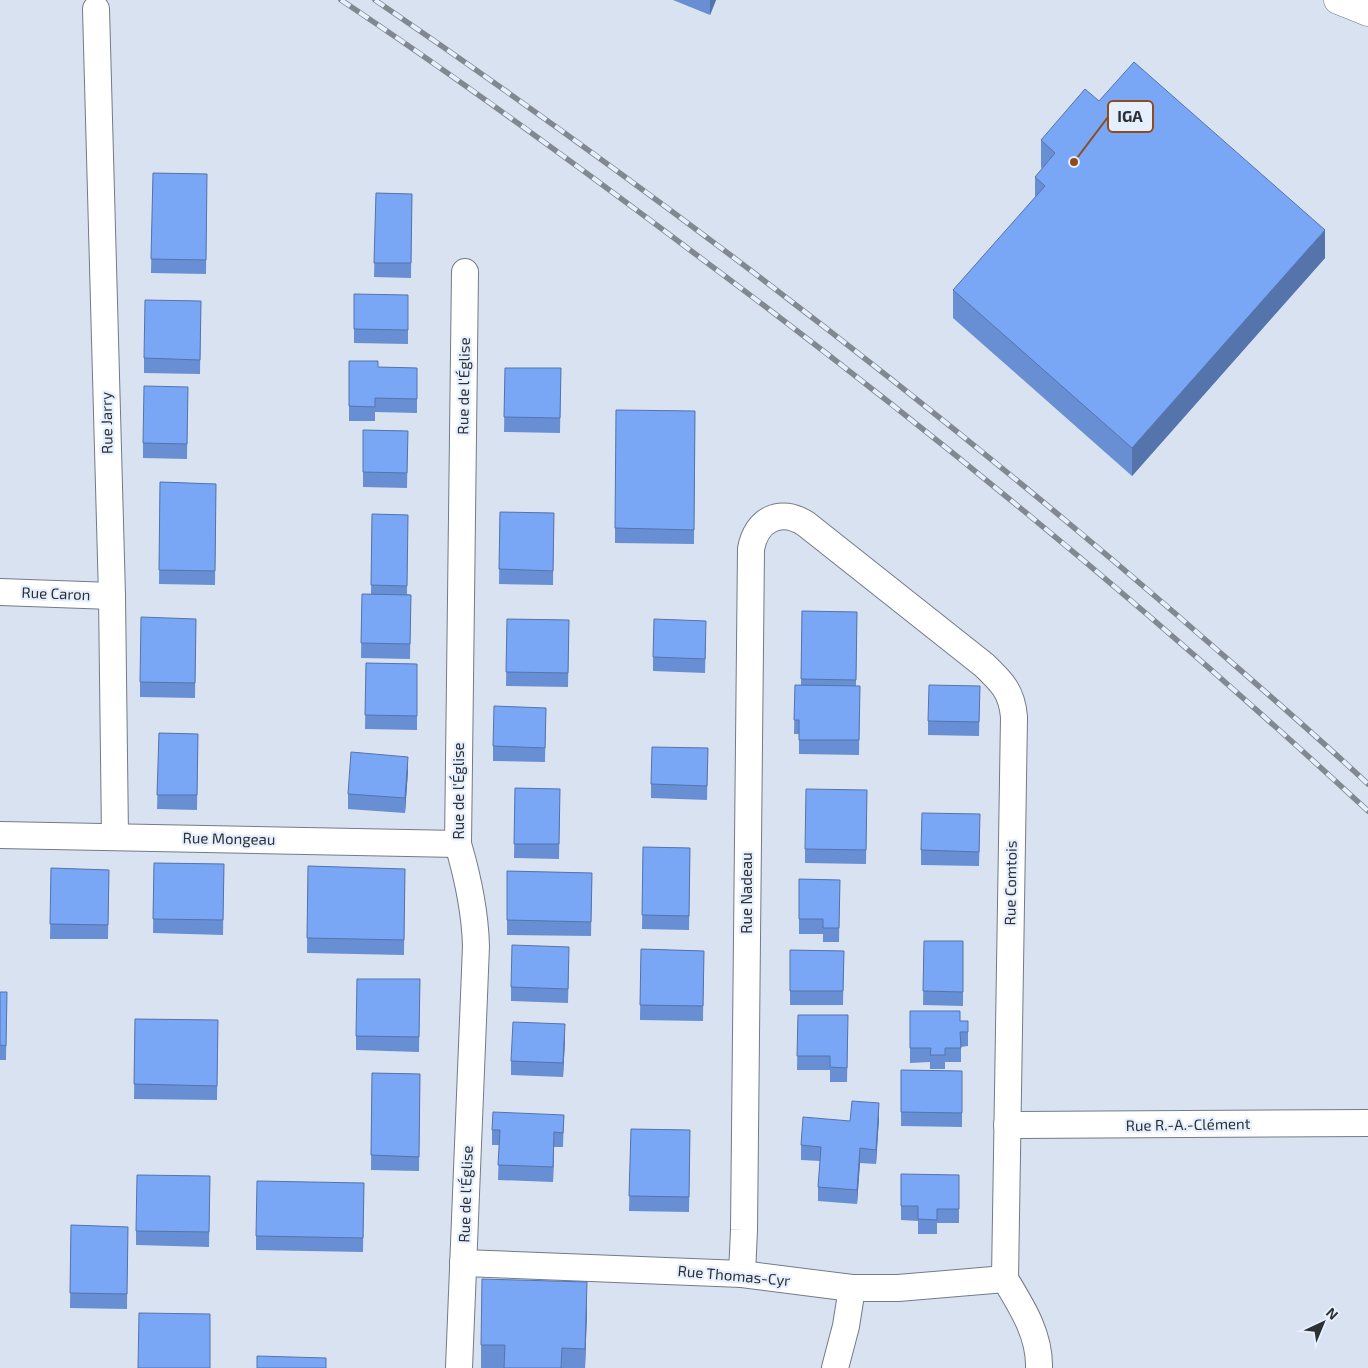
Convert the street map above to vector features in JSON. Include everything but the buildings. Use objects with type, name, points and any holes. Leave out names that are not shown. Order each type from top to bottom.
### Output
[{"type":"main road","points":[[1338,0],[1368,12]]},
{"type":"street","name":"Rue Jarry","points":[[96,9],[112,596],[115,837]]},
{"type":"street","name":"Rue de l'Église","points":[[459,1368],[476,946],[473,904],[458,844],[465,272]]},
{"type":"street","name":"Rue Comtois","points":[[770,519],[785,516],[800,520],[806,524],[984,665],[1000,681],[1010,696],[1014,717],[1005,1279]]},
{"type":"street","name":"Rue Nadeau","points":[[742,1274],[750,570],[751,548],[755,534],[770,519]]},
{"type":"street","name":"Rue Caron","points":[[0,592],[112,596]]},
{"type":"street","name":"Rue Mongeau","points":[[0,835],[458,844]]},
{"type":"street","name":"Rue R.-A.-Clément","points":[[1007,1125],[1368,1123]]},
{"type":"street","name":"Rue Thomas-Cyr","points":[[463,1263],[742,1274],[852,1288],[898,1288],[1005,1279]]},
{"type":"street","points":[[1005,1279],[1032,1331],[1039,1358],[1039,1368]]},
{"type":"street","points":[[835,1368],[846,1326],[852,1288]]},
{"type":"railway","points":[[341,0],[475,92],[563,156],[868,386],[954,454],[1122,593],[1287,737],[1368,811]]},
{"type":"railway","points":[[375,0],[582,145],[785,296],[884,374],[1081,533],[1368,784]]},
{"type":"place","name":"IGA","points":[[1074,162]]}]
